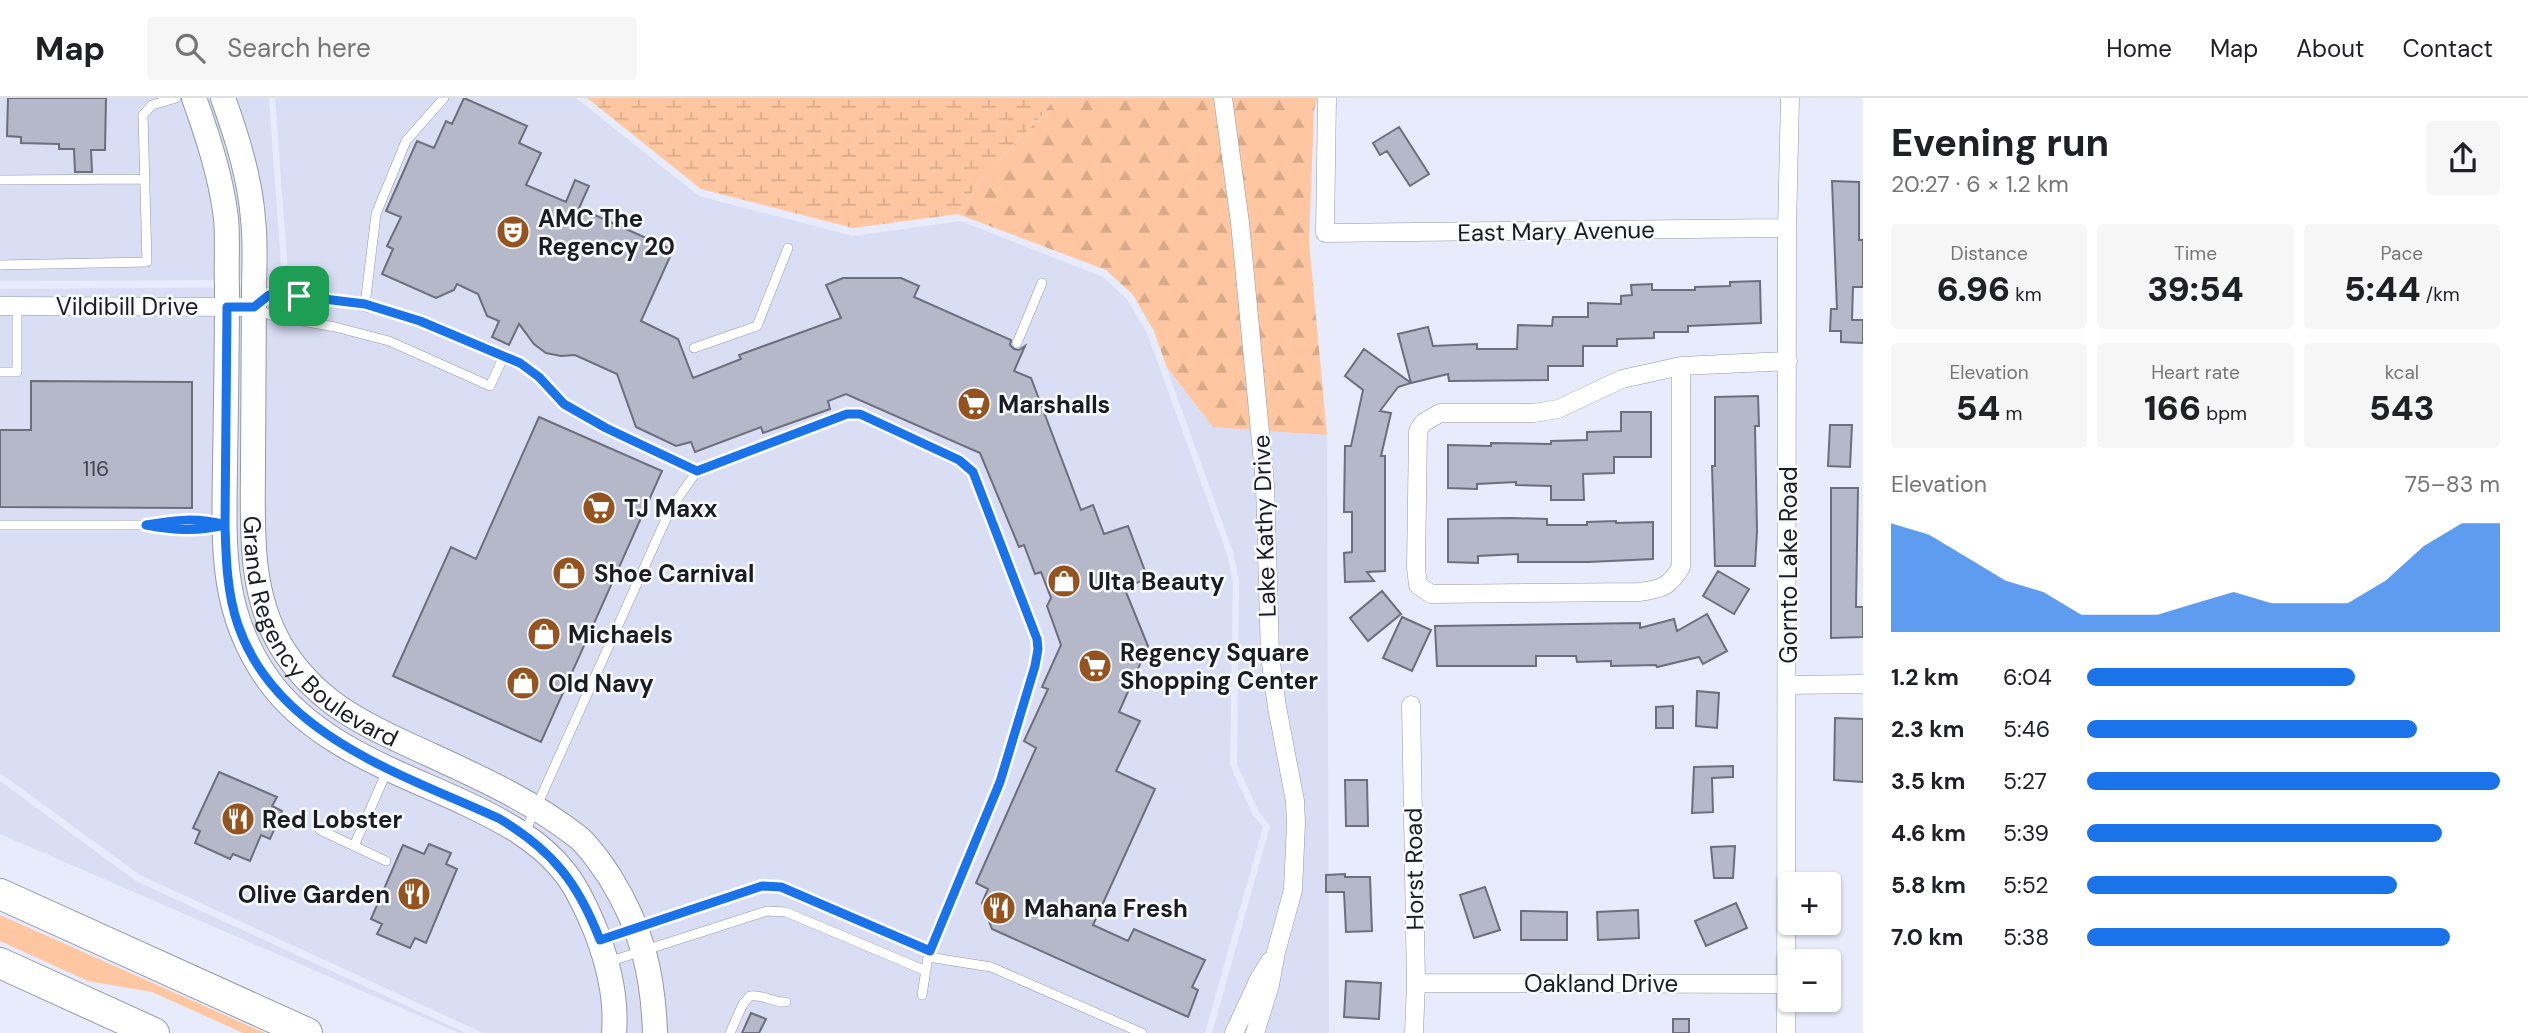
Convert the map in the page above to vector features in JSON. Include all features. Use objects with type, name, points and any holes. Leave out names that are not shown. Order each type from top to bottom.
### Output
[{"type":"highway","points":[[0,872],[145,959]]},
{"type":"highway","points":[[0,894],[307,1033]]},
{"type":"highway","points":[[0,963],[154,1033]]},
{"type":"highway","points":[[0,976],[36,980]]},
{"type":"street","name":"Grand Regency Boulevard","points":[[194,98],[212,149],[226,219],[225,525],[230,596],[239,627],[253,657],[269,681],[289,703],[336,742],[500,819],[524,834],[567,874],[589,915],[603,951],[614,1000],[614,1033]]},
{"type":"street","name":"Grand Regency Boulevard","points":[[223,98],[240,146],[253,219],[253,525],[258,587],[267,618],[282,647],[309,683],[332,705],[360,722],[509,792],[580,839],[600,862],[640,939],[654,1003],[654,1033]]},
{"type":"street","name":"Lake Kathy Drive","points":[[1223,98],[1240,223],[1265,484],[1270,655],[1296,812],[1293,890],[1270,985],[1255,1033]]},
{"type":"street","name":"East Mary Avenue","points":[[1327,98],[1325,233],[1787,228]]},
{"type":"street","name":"Gornto Lake Road","points":[[1786,949],[1787,228],[1790,98]]},
{"type":"street","name":"Vildibill Drive","points":[[9,306],[254,307]]},
{"type":"street","points":[[1681,366],[1681,567],[1671,583],[1655,590],[1639,592],[1431,594],[1418,585],[1418,431],[1423,422],[1440,413],[1534,413],[1558,409],[1622,379],[1681,366],[1788,361]]},
{"type":"street","points":[[225,525],[253,525]]},
{"type":"street","points":[[1788,685],[1863,684]]},
{"type":"street","name":"Horst Road","points":[[1411,705],[1416,983],[1414,1033]]},
{"type":"street","points":[[389,768],[401,742]]},
{"type":"street","name":"Lake Kathy Drive","points":[[1234,1033],[1258,981],[1276,952]]},
{"type":"street","name":"Oakland Drive","points":[[1416,983],[1778,984]]},
{"type":"street","name":"Gornto Lake Road","points":[[1786,1012],[1786,1033]]},
{"type":"lane","points":[[0,265],[147,262],[143,115],[152,105],[176,98]]},
{"type":"lane","points":[[365,304],[380,201],[409,136],[444,98]]},
{"type":"lane","points":[[0,180],[145,179]]},
{"type":"lane","points":[[694,348],[757,326],[788,248]]},
{"type":"lane","points":[[1017,343],[1042,283]]},
{"type":"lane","points":[[503,358],[490,386],[389,341],[335,327],[270,315],[254,307],[269,295],[310,297],[365,304],[420,321],[520,363],[539,377],[564,404],[606,428],[697,471]]},
{"type":"lane","points":[[0,372],[17,372],[9,306]]},
{"type":"lane","points":[[524,834],[671,508],[697,471],[847,414],[860,414],[959,460],[973,472],[1037,639],[1035,666],[1000,782],[929,954],[922,995]]},
{"type":"lane","points":[[0,525],[146,525],[181,519],[204,519],[225,525]]},
{"type":"lane","points":[[354,846],[389,768]]},
{"type":"lane","points":[[320,830],[386,861]]},
{"type":"lane","points":[[603,951],[640,939],[762,886],[772,886],[801,894],[929,954],[991,967],[1142,1033]]},
{"type":"lane","points":[[603,951],[640,939],[777,911],[805,919],[926,971]]},
{"type":"lane","points":[[730,1033],[746,998],[760,996],[776,1003],[786,1002]]},
{"type":"shaded area","points":[[0,98],[186,98],[218,220],[219,280],[0,281]]},
{"type":"shaded area","points":[[203,98],[215,98],[246,220],[246,280],[234,280]]},
{"type":"shaded area","points":[[232,98],[269,98],[282,279],[262,280]]},
{"type":"shaded area","points":[[275,98],[576,98],[699,196],[853,236],[961,221],[1103,277],[1127,299],[1147,333],[1227,554],[1233,581],[1230,765],[1253,815],[1263,827],[1205,1033],[483,1033],[140,875],[0,773],[0,289],[289,287]]},
{"type":"shaded area","points":[[1167,369],[1213,427],[1252,430],[1287,802],[1285,889],[1271,942],[1225,1033],[1212,1033],[1270,826],[1258,810],[1237,764],[1239,581],[1233,552]]},
{"type":"shaded area","points":[[1268,431],[1327,435],[1329,1033],[1263,1033],[1300,892],[1304,846],[1303,800],[1278,654],[1275,511]]},
{"type":"shaded area","points":[[0,781],[136,881],[466,1033],[459,1033],[0,834]]},
{"type":"green space","points":[[587,98],[1055,98],[979,183],[958,214],[853,228],[701,189]]},
{"type":"green space","points":[[1055,98],[1215,98],[1232,224],[1252,430],[1213,427],[1167,368],[1154,331],[1133,295],[1106,270],[958,214],[979,183]]},
{"type":"green space","points":[[1231,98],[1317,98],[1314,110],[1309,242],[1327,435],[1268,431]]},
{"type":"green space","points":[[0,915],[265,1033],[243,1033],[152,992],[88,981],[0,941]]},
{"type":"building","points":[[8,98],[106,98],[105,150],[91,150],[92,172],[75,172],[74,149],[59,149],[59,144],[21,143],[21,137],[7,136]]},
{"type":"building","name":"Regency Square Shopping Center","points":[[464,98],[527,126],[519,143],[541,153],[526,185],[566,202],[575,180],[589,186],[579,208],[673,250],[641,321],[678,339],[693,378],[741,359],[739,355],[841,318],[826,285],[843,278],[901,278],[919,286],[914,297],[1011,340],[1010,345],[1014,349],[1019,350],[1025,346],[1014,371],[1031,378],[1081,510],[1093,505],[1104,534],[1128,526],[1148,579],[1124,587],[1148,646],[1119,712],[1140,721],[1116,771],[1155,789],[1093,925],[1128,941],[1134,929],[1205,960],[1192,987],[1198,990],[1188,1017],[992,929],[982,903],[988,889],[976,883],[1036,748],[1024,741],[1048,689],[1042,687],[1061,645],[1047,606],[1051,598],[1041,572],[1035,574],[1024,545],[1019,547],[980,453],[846,394],[828,401],[830,409],[763,433],[761,427],[695,452],[691,442],[676,446],[636,427],[617,374],[575,355],[546,353],[534,344],[519,324],[509,345],[492,337],[499,321],[487,316],[478,294],[457,284],[454,290],[436,298],[382,274],[393,249],[387,246],[401,217],[386,211],[417,141],[434,148],[446,121],[452,124]]},
{"type":"building","points":[[1399,127],[1429,174],[1410,186],[1387,151],[1380,155],[1373,143]]},
{"type":"building","points":[[1832,181],[1859,182],[1859,240],[1863,240],[1863,287],[1853,287],[1852,320],[1863,320],[1863,343],[1841,342],[1841,331],[1830,331],[1831,309],[1837,309]]},
{"type":"building","points":[[1760,281],[1761,323],[1688,326],[1688,332],[1654,332],[1654,338],[1617,339],[1617,346],[1583,346],[1583,366],[1548,366],[1548,380],[1449,381],[1448,374],[1411,383],[1398,334],[1428,327],[1433,346],[1477,344],[1477,349],[1517,349],[1518,325],[1552,326],[1553,317],[1588,317],[1588,303],[1621,304],[1621,296],[1632,295],[1631,285],[1652,284],[1652,290],[1695,290],[1695,287],[1730,286],[1730,282]]},
{"type":"building","points":[[1364,349],[1411,383],[1398,387],[1380,411],[1391,413],[1381,456],[1385,456],[1385,571],[1367,572],[1374,581],[1345,582],[1344,553],[1352,552],[1352,512],[1344,512],[1345,446],[1351,446],[1363,390],[1345,376]]},
{"type":"building","points":[[31,381],[192,382],[192,508],[0,507],[0,430],[31,430]]},
{"type":"building","points":[[1758,396],[1759,426],[1755,426],[1755,566],[1715,566],[1712,466],[1715,466],[1715,397]]},
{"type":"building","points":[[1621,412],[1651,412],[1651,457],[1614,457],[1614,473],[1583,474],[1584,500],[1551,500],[1551,486],[1516,485],[1516,482],[1477,484],[1477,489],[1448,488],[1448,445],[1551,444],[1551,441],[1587,440],[1587,432],[1621,431]]},
{"type":"building","points":[[539,417],[662,471],[541,742],[393,676],[451,547],[476,559]]},
{"type":"building","points":[[1830,425],[1852,425],[1850,467],[1828,466]]},
{"type":"building","points":[[1831,488],[1858,488],[1856,607],[1863,607],[1863,637],[1831,638]]},
{"type":"building","points":[[1448,519],[1547,519],[1547,525],[1653,522],[1653,559],[1518,562],[1518,554],[1478,556],[1478,563],[1448,562]]},
{"type":"building","points":[[1718,571],[1749,589],[1734,614],[1703,596]]},
{"type":"building","points":[[1382,591],[1401,614],[1368,641],[1350,618]]},
{"type":"building","points":[[1707,614],[1727,651],[1703,664],[1699,657],[1657,667],[1611,666],[1611,661],[1577,662],[1576,656],[1536,656],[1536,666],[1437,666],[1435,626],[1640,623],[1640,628],[1674,619],[1677,631]]},
{"type":"building","points":[[1402,617],[1431,630],[1412,671],[1383,658]]},
{"type":"building","points":[[1697,691],[1719,693],[1717,728],[1696,726]]},
{"type":"building","points":[[1673,706],[1673,728],[1656,728],[1656,707]]},
{"type":"building","points":[[1835,718],[1863,719],[1863,782],[1834,780]]},
{"type":"building","points":[[1733,766],[1733,777],[1712,778],[1713,812],[1692,813],[1694,767]]},
{"type":"building","name":"Red Lobster","points":[[219,772],[277,797],[272,806],[282,811],[270,839],[261,835],[250,861],[233,854],[230,859],[195,843],[200,831],[193,828]]},
{"type":"building","points":[[1345,780],[1367,780],[1368,826],[1346,826]]},
{"type":"building","name":"Olive Garden","points":[[429,844],[451,853],[446,864],[457,869],[426,943],[415,938],[410,948],[377,934],[382,924],[371,919],[403,845],[424,854]]},
{"type":"building","points":[[1735,846],[1733,878],[1714,878],[1711,847]]},
{"type":"building","points":[[1345,874],[1345,877],[1370,877],[1372,931],[1346,932],[1344,892],[1326,892],[1326,875]]},
{"type":"building","points":[[1485,887],[1500,930],[1474,938],[1460,895]]},
{"type":"building","points":[[1736,903],[1747,928],[1706,946],[1695,921]]},
{"type":"building","points":[[1638,910],[1639,938],[1598,940],[1597,912]]},
{"type":"building","points":[[1521,911],[1567,912],[1567,940],[1521,940]]},
{"type":"building","points":[[1346,981],[1381,983],[1379,1019],[1344,1017]]},
{"type":"building","points":[[751,1013],[766,1019],[759,1033],[742,1033]]},
{"type":"building","points":[[1673,1019],[1689,1019],[1689,1033],[1673,1033]]},
{"type":"place","name":"AMC The Regency 20","points":[[513,232]]},
{"type":"place","name":"Marshalls","points":[[974,404]]},
{"type":"place","name":"TJ Maxx","points":[[599,508]]},
{"type":"place","name":"Shoe Carnival","points":[[569,573]]},
{"type":"place","name":"Ulta Beauty","points":[[1064,581]]},
{"type":"place","name":"Michaels","points":[[544,634]]},
{"type":"place","name":"Regency Square Shopping Center","points":[[1095,666]]},
{"type":"place","name":"Old Navy","points":[[523,683]]},
{"type":"place","name":"Red Lobster","points":[[238,819]]},
{"type":"place","name":"Olive Garden","points":[[414,894]]},
{"type":"place","name":"Mahana Fresh","points":[[999,908]]},
{"type":"route","points":[[299,296],[269,295],[254,307],[227,307],[225,525],[204,519],[181,519],[146,525],[182,530],[205,530],[225,525],[230,596],[239,627],[253,657],[269,681],[289,703],[336,742],[500,819],[524,834],[567,874],[600,940],[762,886],[772,886],[801,894],[930,951],[1000,782],[1038,649],[1037,639],[973,472],[959,460],[860,414],[847,414],[697,471],[606,428],[564,404],[539,377],[520,363],[420,321],[365,304],[299,296]]}]
